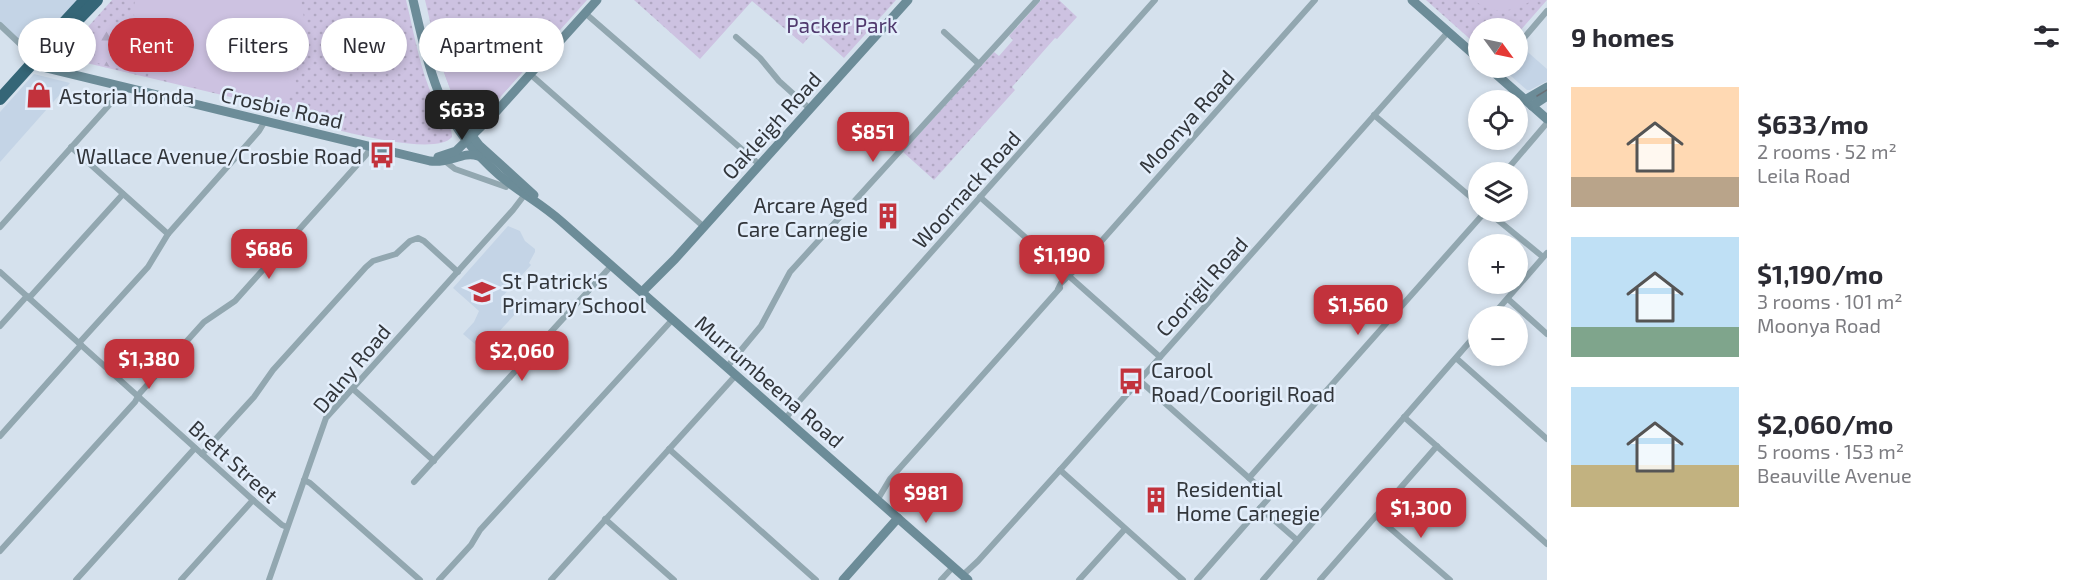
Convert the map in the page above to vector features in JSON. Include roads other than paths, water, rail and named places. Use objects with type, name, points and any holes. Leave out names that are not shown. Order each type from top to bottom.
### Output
[{"type":"highway","points":[[69,18],[85,0]]},
{"type":"highway","points":[[80,18],[97,0]]},
{"type":"highway","points":[[0,99],[24,72]]},
{"type":"street","name":"Murrumbeena Road","points":[[413,0],[433,81],[441,101],[460,132],[966,578]]},
{"type":"street","name":"Murrumbeena Road","points":[[419,0],[441,87],[478,156],[506,180],[529,193]]},
{"type":"street","points":[[445,159],[486,128],[495,113],[597,0]]},
{"type":"street","name":"Oakleigh Road","points":[[644,294],[908,0]]},
{"type":"street","points":[[725,365],[760,326],[790,272],[1037,0]]},
{"type":"street","name":"Woornack Road","points":[[784,417],[1155,0]]},
{"type":"street","name":"Moonya Road","points":[[875,497],[1315,0]]},
{"type":"street","points":[[1412,0],[1468,49]]},
{"type":"street","points":[[1528,33],[1547,11]]},
{"type":"street","points":[[585,13],[760,165]]},
{"type":"street","points":[[0,25],[18,42]]},
{"type":"street","points":[[944,32],[980,64]]},
{"type":"street","name":"Coorigil Road","points":[[966,578],[978,561],[1448,32]]},
{"type":"street","points":[[736,37],[810,109]]},
{"type":"street","name":"Crosbie Road","points":[[59,72],[420,158],[445,159],[467,154],[478,156]]},
{"type":"street","points":[[530,74],[704,227]]},
{"type":"street","points":[[1503,78],[1515,90]]},
{"type":"street","points":[[0,227],[123,87]]},
{"type":"street","points":[[1528,103],[1547,87]]},
{"type":"street","points":[[1528,103],[1547,96]]},
{"type":"street","points":[[1513,162],[1547,121],[1528,103]]},
{"type":"street","points":[[1374,115],[1468,194]]},
{"type":"street","points":[[0,436],[148,267],[168,234],[260,131],[265,121]]},
{"type":"street","points":[[445,159],[456,145],[460,132]]},
{"type":"street","points":[[71,147],[168,234]]},
{"type":"street","points":[[0,551],[204,322],[235,301],[366,155],[370,147]]},
{"type":"street","points":[[445,159],[453,168],[506,187]]},
{"type":"street","name":"Dalny Road","points":[[269,580],[326,418],[529,193]]},
{"type":"street","points":[[0,326],[123,194]]},
{"type":"street","points":[[980,197],[1160,357]]},
{"type":"street","points":[[1249,478],[1477,222]]},
{"type":"street","points":[[1500,222],[1545,255],[1501,306]]},
{"type":"street","points":[[202,454],[254,397],[273,369],[370,263],[396,254],[410,241],[418,238],[458,272]]},
{"type":"street","points":[[414,482],[612,265]]},
{"type":"street","name":"Brett Street","points":[[0,272],[253,500],[287,527]]},
{"type":"street","points":[[1508,299],[1547,334]]},
{"type":"street","points":[[439,580],[471,545],[480,530],[672,319]]},
{"type":"street","points":[[1263,580],[1468,344]]},
{"type":"street","points":[[1456,358],[1547,439]]},
{"type":"street","points":[[551,580],[736,375]]},
{"type":"street","points":[[1139,380],[1268,496],[1197,580]]},
{"type":"street","points":[[353,389],[434,461]]},
{"type":"street","points":[[1404,417],[1547,544]]},
{"type":"street","points":[[1320,580],[1437,446]]},
{"type":"street","points":[[76,580],[195,448]]},
{"type":"street","points":[[669,449],[816,580]]},
{"type":"street","points":[[1060,470],[1183,580]]},
{"type":"street","points":[[304,480],[420,580]]},
{"type":"street","points":[[181,580],[253,500]]},
{"type":"street","points":[[1260,508],[1297,540]]},
{"type":"street","points":[[1376,516],[1450,580]]},
{"type":"street","points":[[843,580],[898,518]]},
{"type":"street","points":[[606,519],[675,580]]},
{"type":"street","points":[[1079,580],[1125,529]]},
{"type":"street","points":[[941,580],[953,567]]},
{"type":"street","points":[[1268,574],[1275,580]]},
{"type":"tram line","points":[[1537,96],[1547,90]]},
{"type":"place","name":"Astoria Honda","points":[[39,95]]},
{"type":"place","name":"Wallace Avenue/Crosbie Road","points":[[382,155]]},
{"type":"place","name":"Arcare Aged Care Carnegie","points":[[888,216]]},
{"type":"place","name":"St Patrick's Primary School","points":[[482,292]]},
{"type":"place","name":"Carool Road/Coorigil Road","points":[[1131,381]]},
{"type":"place","name":"Residential Home Carnegie","points":[[1156,500]]},
{"type":"park label","name":"Packer Park","points":[[842,24]]}]
